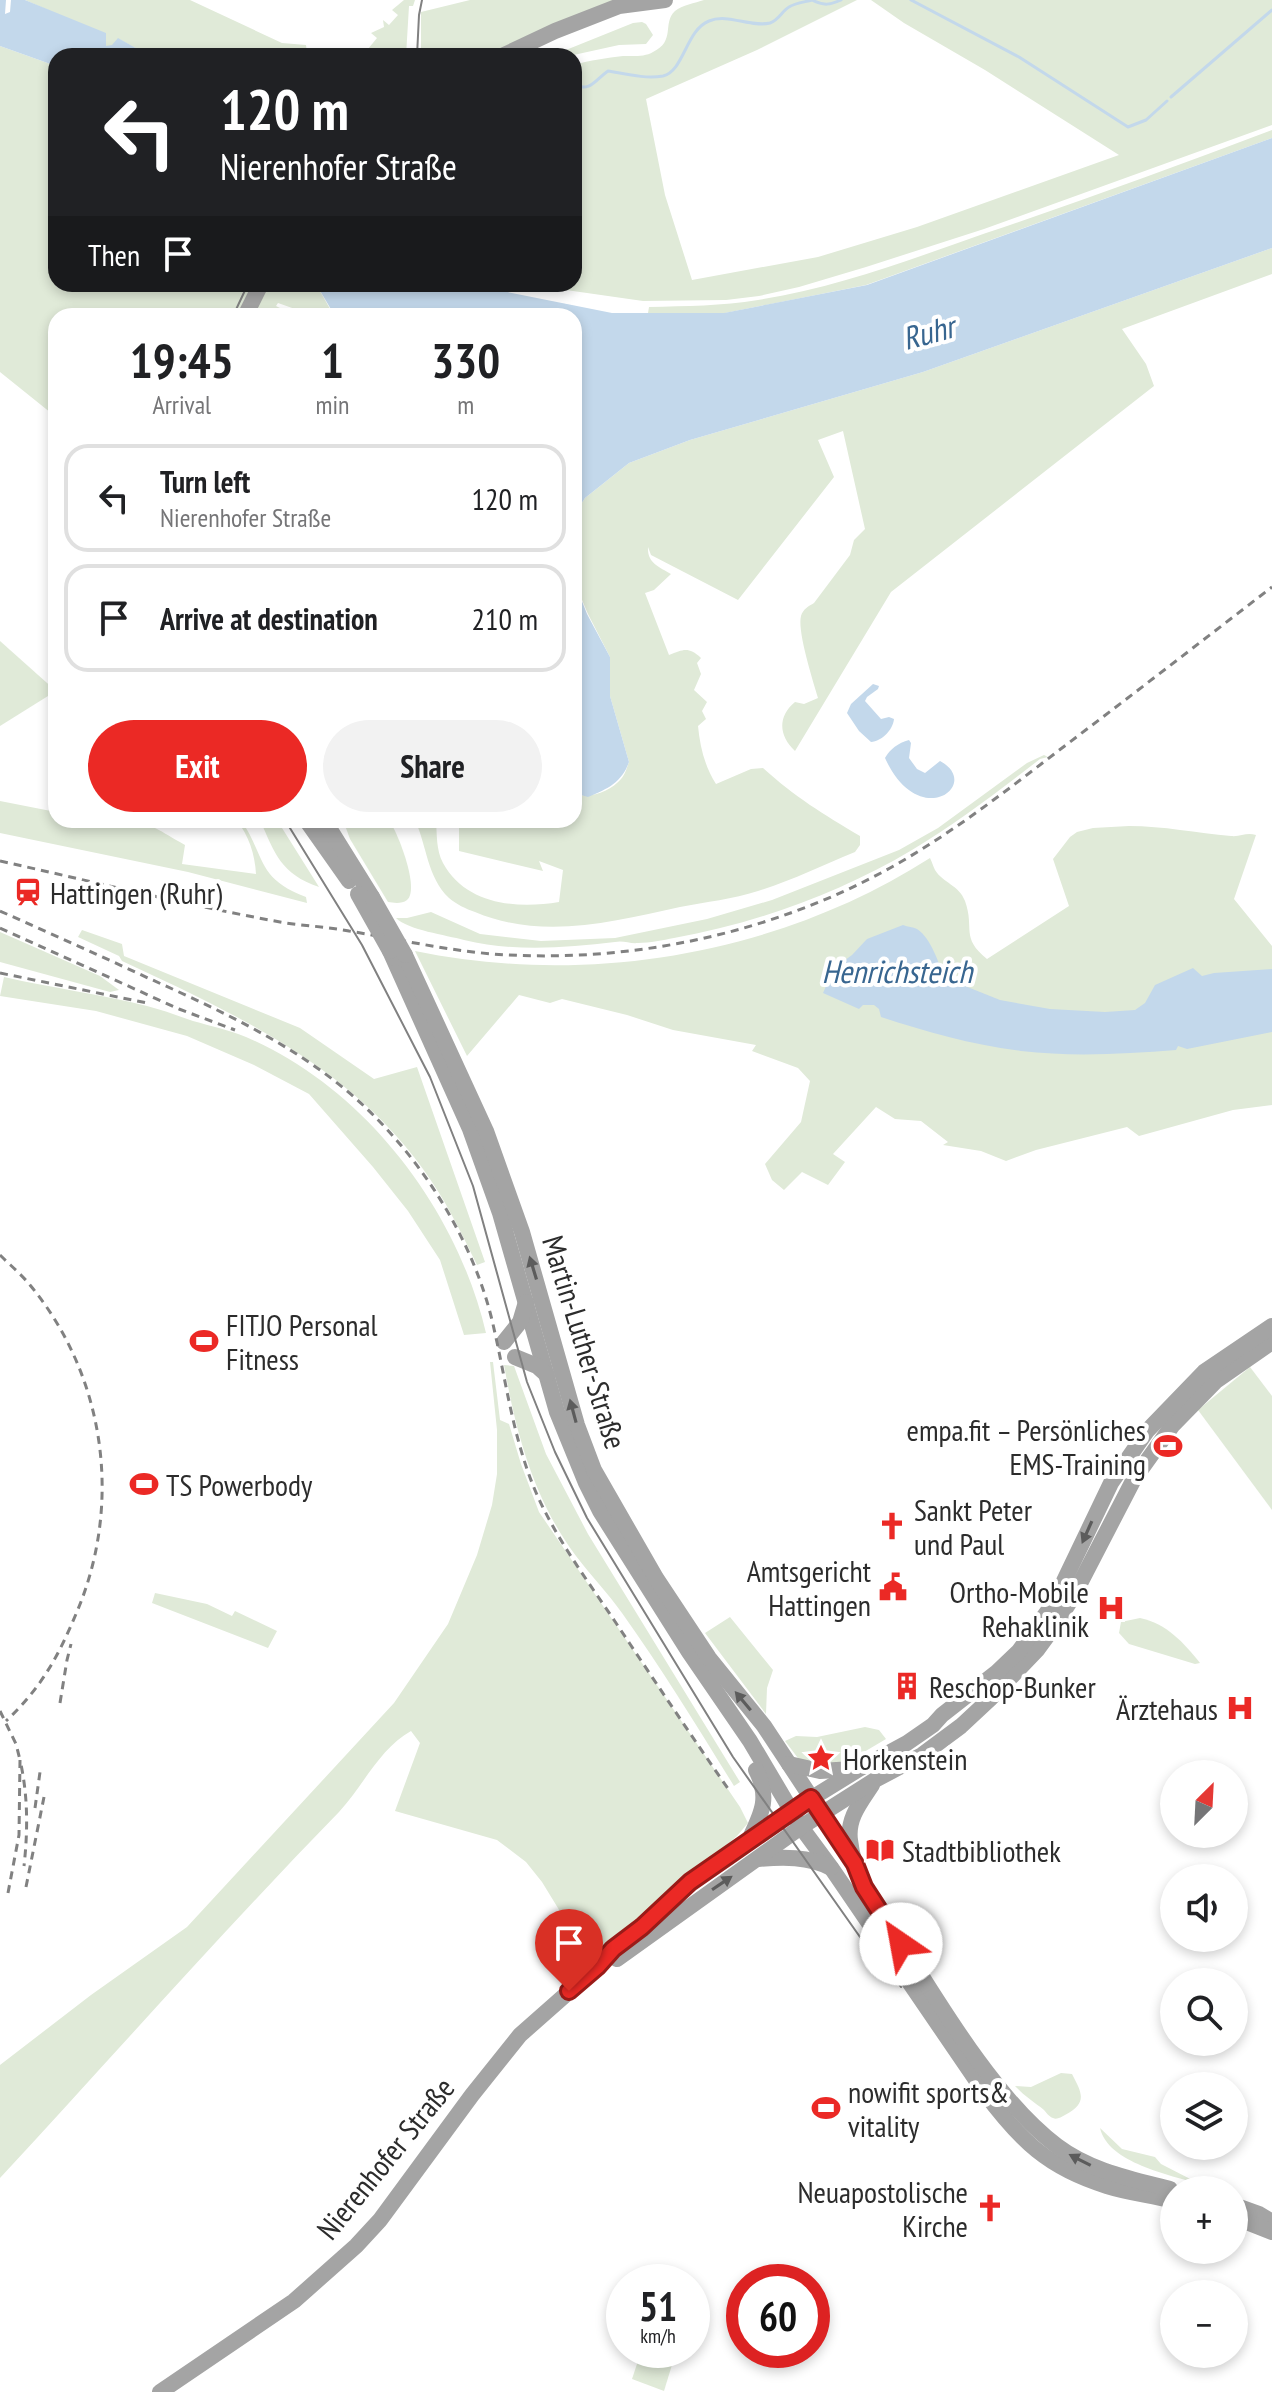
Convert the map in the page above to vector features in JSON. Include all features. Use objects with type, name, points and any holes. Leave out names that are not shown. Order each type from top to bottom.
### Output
[{"type":"main road","points":[[520,48],[619,6],[659,1]]},
{"type":"main road","points":[[544,48],[659,1]]},
{"type":"main road","points":[[312,828],[365,895]]},
{"type":"main road","points":[[328,828],[400,961]]},
{"type":"main road","name":"Martin-Luther-Straße","points":[[400,961],[496,1199],[562,1427],[600,1511],[681,1640],[750,1741],[801,1827],[985,2093],[1023,2140],[1050,2160],[1085,2178],[1109,2187],[1160,2198]]},
{"type":"main road","name":"Martin-Luther-Straße","points":[[400,961],[479,1113],[522,1232],[577,1425],[594,1470],[656,1578],[709,1658],[764,1726],[855,1864]]},
{"type":"main road","points":[[504,1342],[520,1322],[526,1302]]},
{"type":"main road","points":[[801,1827],[875,1780],[922,1755],[970,1709],[1019,1651],[1053,1604],[1111,1483],[1127,1457],[1165,1411],[1204,1372],[1272,1326]]},
{"type":"main road","points":[[541,1351],[551,1330]]},
{"type":"main road","points":[[970,1709],[990,1699],[1056,1624],[1138,1473],[1172,1426],[1218,1379],[1272,1342]]},
{"type":"main road","points":[[1218,1379],[1231,1352]]},
{"type":"main road","points":[[515,1357],[537,1366],[547,1375]]},
{"type":"main road","points":[[1127,1457],[1138,1473]]},
{"type":"main road","points":[[791,1811],[907,1743],[957,1703],[970,1709]]},
{"type":"main road","name":"Martin-Luther-Straße","points":[[749,1840],[765,1794],[750,1741]]},
{"type":"main road","points":[[789,1764],[820,1771],[859,1769]]},
{"type":"main road","name":"Martin-Luther-Straße","points":[[875,1780],[855,1811],[850,1825],[855,1864],[864,1887],[963,2038],[993,2079],[1032,2123],[1068,2153],[1108,2173],[1160,2186]]},
{"type":"main road","name":"Nierenhofer Straße","points":[[160,2392],[294,2301],[356,2246],[392,2204],[511,2045],[545,2011],[690,1882],[791,1811]]},
{"type":"main road","name":"Nierenhofer Straße","points":[[597,1967],[612,1962],[687,1911],[697,1900],[801,1827]]},
{"type":"main road","points":[[758,1859],[818,1862],[832,1869]]},
{"type":"main road","points":[[1248,2210],[1259,2214],[1271,2228]]},
{"type":"main road","points":[[1248,2221],[1271,2228]]},
{"type":"green space","points":[[25,0],[190,0],[282,43],[306,45],[306,48],[135,48],[119,39],[112,46],[106,46],[64,17]]},
{"type":"green space","points":[[404,0],[415,0],[413,6],[409,6],[406,48],[369,48],[377,38],[371,33],[384,27],[383,20],[389,25],[398,15],[392,10]]},
{"type":"green space","points":[[470,0],[619,0],[506,48],[421,48],[421,12]]},
{"type":"green space","points":[[704,0],[857,0],[757,50],[646,99],[665,195],[692,280],[818,257],[917,227],[1119,155],[871,0],[1272,0],[1272,125],[984,229],[799,287],[726,300],[643,301],[580,292],[582,63],[650,54],[664,43],[671,16],[685,6]]},
{"type":"green space","points":[[633,23],[646,24],[653,35],[646,44],[619,45],[582,53],[582,48],[571,48]]},
{"type":"green space","points":[[0,46],[48,63],[48,292],[320,292],[330,308],[292,308],[278,303],[276,306],[280,308],[48,308],[48,411],[0,372]]},
{"type":"green space","points":[[1272,130],[1272,138],[866,285],[725,313],[648,313],[649,307],[744,302],[845,280],[1058,208]]},
{"type":"green space","points":[[1272,248],[1272,274],[1122,329],[1146,364],[1154,386],[891,592],[795,751],[783,733],[785,714],[795,702],[804,704],[818,698],[803,644],[801,616],[850,555],[854,540],[865,529],[843,431],[818,440],[834,477],[738,600],[651,555],[648,547],[652,561],[671,574],[654,590],[645,593],[669,655],[685,650],[701,658],[697,663],[701,674],[694,690],[707,702],[702,711],[706,719],[698,726],[706,764],[716,784],[751,769],[763,768],[810,805],[860,836],[860,845],[855,852],[749,894],[577,926],[551,927],[500,920],[472,911],[449,898],[436,881],[418,828],[436,828],[443,863],[465,888],[479,896],[510,904],[559,902],[563,870],[539,861],[543,871],[459,851],[459,828],[582,828],[582,795],[605,791],[617,783],[629,762],[610,696],[610,657],[582,600],[582,503],[585,498],[629,463],[690,440],[923,372]]},
{"type":"green space","points":[[0,641],[48,684],[48,696],[0,726]]},
{"type":"green space","points":[[1044,755],[1048,757],[1040,759],[929,840],[885,866],[827,893],[767,915],[705,932],[635,943],[520,947],[483,944],[438,934],[409,926],[396,918],[431,912],[480,934],[541,941],[615,938],[707,919],[772,900],[899,850],[938,828],[1027,763]]},
{"type":"green space","points":[[0,801],[48,810],[48,828],[153,828],[185,845],[182,864],[256,874],[250,846],[241,828],[246,828],[270,874],[290,890],[306,897],[307,903],[188,872],[0,833]]},
{"type":"green space","points":[[1129,826],[1231,836],[1256,835],[1234,899],[1272,946],[1272,1105],[1233,1110],[1139,1136],[1127,1127],[1036,1150],[1006,1161],[981,1151],[943,1145],[948,1142],[921,1121],[895,1119],[876,1107],[833,1154],[845,1162],[828,1185],[802,1172],[784,1190],[772,1180],[765,1164],[801,1122],[810,1081],[798,1068],[752,1051],[756,1045],[673,1030],[562,999],[550,1003],[519,995],[467,1056],[415,951],[481,961],[548,965],[615,963],[682,954],[747,939],[811,918],[872,891],[930,858],[938,874],[965,901],[971,938],[987,959],[1069,906],[1053,859],[1070,837],[1093,828]]},
{"type":"green space","points":[[264,828],[282,828],[319,887],[296,876],[275,853]]},
{"type":"green space","points":[[346,828],[393,828],[409,873],[411,885],[407,900],[388,902]]},
{"type":"green space","points":[[82,930],[122,944],[124,956],[300,1028],[374,1079],[417,1067],[485,1262],[477,1265],[446,1204],[423,1169],[360,1100],[287,1046],[206,1001],[78,937]]},
{"type":"green space","points":[[0,932],[100,976],[119,990],[110,992],[0,962]]},
{"type":"green space","points":[[4,977],[147,1006],[233,1032],[289,1059],[330,1087],[367,1120],[429,1198],[453,1242],[472,1287],[486,1333],[464,1335],[440,1260],[408,1211],[309,1094],[254,1065],[187,1036],[96,1011],[0,996]]},
{"type":"green space","points":[[490,1362],[493,1362],[500,1420],[509,1424],[539,1512],[748,1823],[737,1836],[591,1962],[542,1882],[526,1862],[497,1840],[395,1811],[420,1743],[411,1731],[390,1747],[339,1812],[0,2178],[0,2065],[187,1927],[394,1703],[448,1624],[477,1555],[492,1505],[497,1474],[497,1430]]},
{"type":"green space","points":[[504,1365],[514,1366],[546,1454],[588,1534],[740,1782],[734,1786],[617,1606],[561,1535],[529,1465],[514,1416]]},
{"type":"green space","points":[[1250,1367],[1272,1396],[1272,1510],[1198,1410]]},
{"type":"green space","points":[[155,1593],[207,1604],[232,1616],[235,1611],[277,1631],[268,1648],[152,1603]]},
{"type":"green space","points":[[730,1617],[773,1670],[767,1688],[766,1714],[705,1633]]},
{"type":"green space","points":[[1140,1618],[1174,1635],[1200,1663],[1129,1644],[1119,1633],[1121,1622]]},
{"type":"green space","points":[[865,1727],[879,1730],[886,1739],[842,1765],[804,1766],[785,1741],[796,1736],[817,1737]]},
{"type":"green space","points":[[1061,2073],[1072,2074],[1081,2097],[1072,2111],[1058,2118],[1050,2117],[1015,2086],[1031,2087]]},
{"type":"green space","points":[[1100,2128],[1122,2149],[1155,2157],[1161,2164],[1184,2176],[1171,2176],[1142,2166],[1127,2159],[1105,2140]]},
{"type":"green space","points":[[636,2368],[671,2368],[664,2391],[632,2379]]},
{"type":"water","points":[[0,0],[6,0],[5,14],[10,12],[11,0],[25,0],[106,33],[106,46],[112,45],[118,38],[136,48],[48,48],[48,63],[0,46]]},
{"type":"water","name":"Ruhr","points":[[1272,138],[1272,248],[923,372],[690,440],[629,463],[582,503],[582,308],[330,308],[321,292],[507,292],[612,313],[724,313],[867,285]]},
{"type":"water","points":[[582,601],[610,657],[610,696],[629,762],[613,784],[588,797],[582,795]]},
{"type":"water","points":[[873,684],[879,686],[878,689],[865,701],[881,719],[894,719],[886,734],[871,742],[847,713],[851,704]]},
{"type":"water","points":[[909,740],[909,758],[917,769],[925,773],[940,761],[951,771],[954,781],[950,790],[941,796],[929,798],[914,793],[899,781],[885,758],[895,747]]},
{"type":"water","name":"Henrichsteich","points":[[903,925],[917,929],[927,939],[945,978],[1000,1000],[1050,1009],[1135,1010],[1145,1003],[1155,985],[1193,968],[1202,976],[1272,969],[1272,1032],[1187,1049],[1178,1046],[1176,1050],[1040,1053],[933,1033],[881,1017],[874,1005],[863,1005],[859,1009],[823,993],[834,968],[867,939]]},
{"type":"waterway","points":[[582,87],[589,86],[608,71],[642,77],[670,73],[695,33],[709,21],[724,19],[770,23],[794,4],[812,0],[827,4],[841,0]]},
{"type":"waterway","points":[[911,0],[1019,57],[1128,127],[1146,120],[1167,101]]},
{"type":"waterway","points":[[1171,97],[1272,10]]},
{"type":"tram line","points":[[417,48],[422,0]]},
{"type":"tram line","points":[[237,308],[244,292]]},
{"type":"tram line","points":[[290,828],[362,945],[430,1077],[473,1186],[527,1382],[555,1452],[587,1518],[733,1757],[860,1937],[878,1955],[901,1987]]},
{"type":"railway","points":[[0,861],[286,923],[475,952],[544,956],[596,954],[698,940],[797,911],[844,891],[913,855],[999,796],[1272,587]]},
{"type":"railway","points":[[0,911],[205,1004],[290,1050],[341,1086],[407,1152],[443,1203],[471,1258],[491,1316],[522,1453],[546,1513],[583,1575],[729,1790]]},
{"type":"railway","points":[[0,928],[179,1009],[235,1030]]},
{"type":"railway","points":[[0,973],[147,1003]]},
{"type":"railway","points":[[0,1255],[30,1285],[56,1321],[76,1360],[90,1401],[99,1443],[102,1486],[99,1530],[91,1572],[76,1614],[47,1671],[6,1721]]},
{"type":"railway","points":[[60,1703],[71,1644]]},
{"type":"railway","points":[[0,1711],[20,1760]]},
{"type":"railway","points":[[8,1893],[19,1835],[20,1760],[25,1786],[24,1866]]},
{"type":"railway","points":[[35,1808],[40,1772]]},
{"type":"railway","points":[[26,1887],[44,1797]]},
{"type":"place","name":"Hattingen (Ruhr)","points":[[28,892]]},
{"type":"place","name":"FITJO Personal Fitness","points":[[204,1341]]},
{"type":"place","name":"empa.fit – Persönliches EMS-Training","points":[[1168,1446]]},
{"type":"place","name":"TS Powerbody","points":[[144,1484]]},
{"type":"place","name":"Sankt Peter und Paul","points":[[892,1526]]},
{"type":"place","name":"Amtsgericht Hattingen","points":[[893,1587]]},
{"type":"place","name":"Ortho-Mobile Rehaklinik","points":[[1111,1608]]},
{"type":"place","name":"Reschop-Bunker","points":[[907,1686]]},
{"type":"place","name":"Ärztehaus","points":[[1240,1708]]},
{"type":"place","name":"Horkenstein","points":[[821,1758]]},
{"type":"place","name":"Stadtbibliothek","points":[[880,1850]]},
{"type":"place","name":"nowifit sports& vitality","points":[[826,2108]]},
{"type":"place","name":"Neuapostolische Kirche","points":[[990,2208]]},
{"type":"route","points":[[569,1991],[715,1862],[811,1798],[855,1864],[864,1887],[901,1944]]}]
